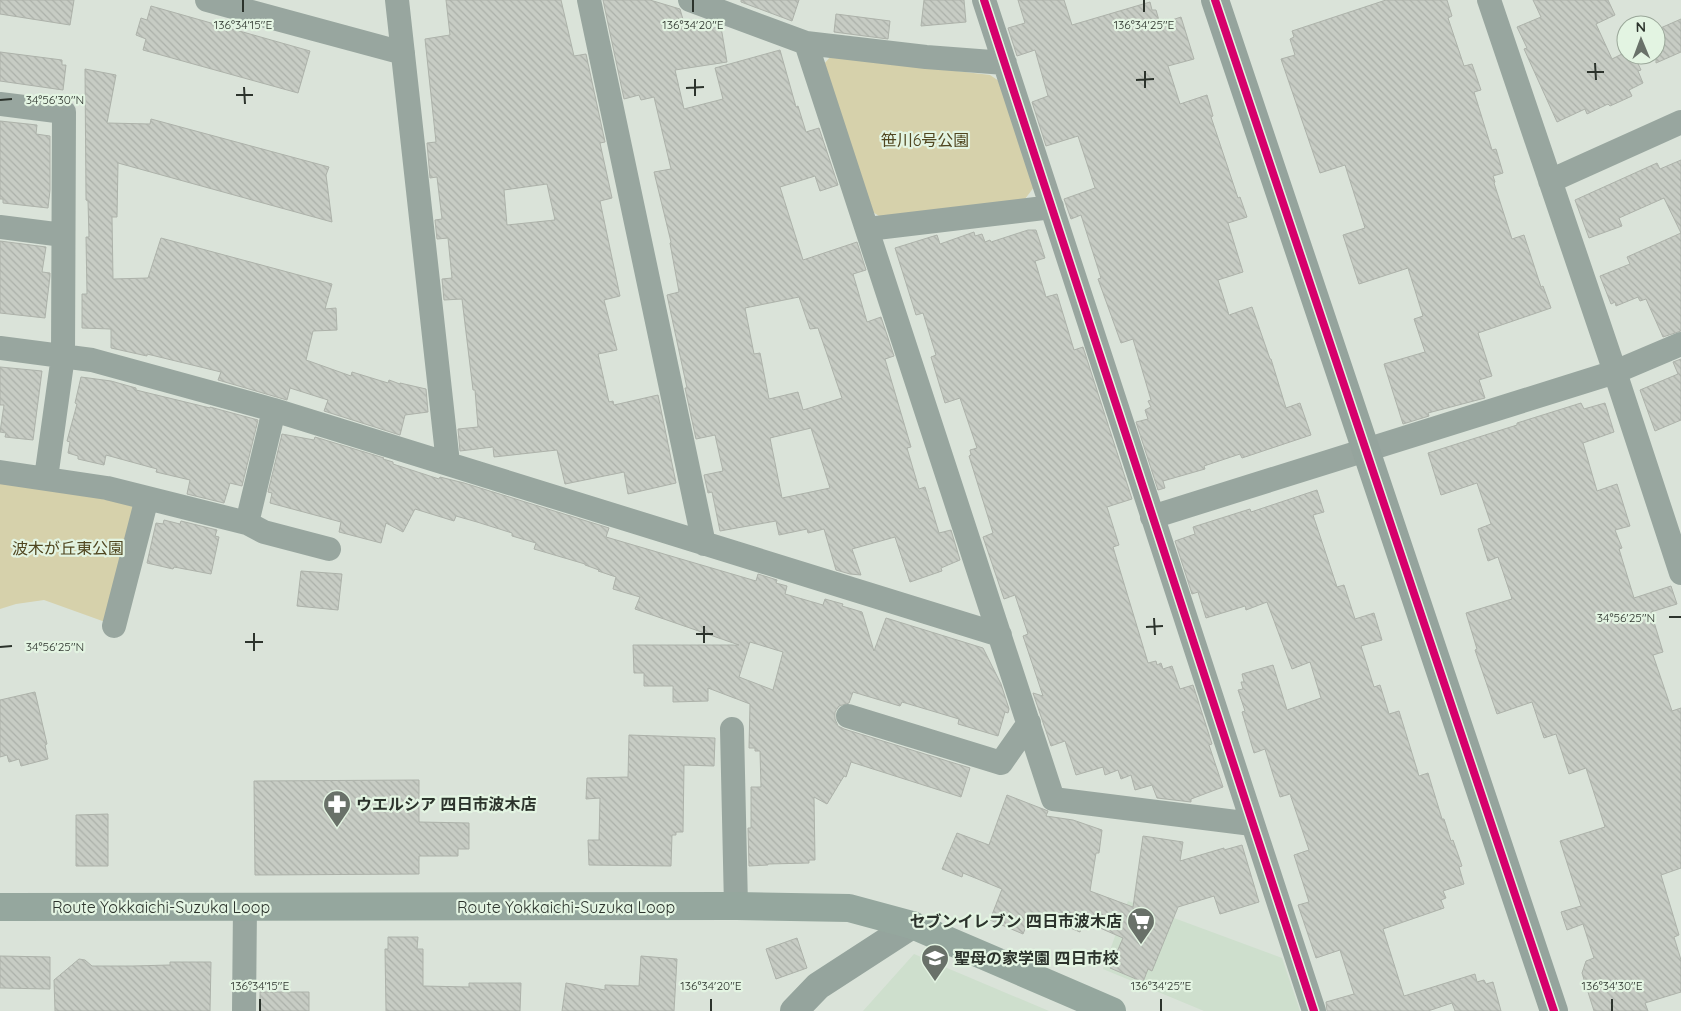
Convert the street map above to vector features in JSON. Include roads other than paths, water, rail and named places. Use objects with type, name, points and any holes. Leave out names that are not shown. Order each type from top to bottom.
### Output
[{"type":"main road","name":"Route Yokkaichi-Suzuka Loop","points":[[0,907],[244,906],[469,908],[736,906],[849,908],[912,925],[1112,1011]]},
{"type":"street","points":[[208,0],[403,53]]},
{"type":"street","points":[[397,0],[448,463]]},
{"type":"street","points":[[589,0],[704,544]]},
{"type":"street","points":[[690,0],[806,43],[926,57],[1005,63]]},
{"type":"street","points":[[984,0],[1314,1011]]},
{"type":"street","points":[[1215,0],[1554,1011]]},
{"type":"street","points":[[1489,0],[1681,572]]},
{"type":"street","points":[[806,43],[1053,800],[1252,824]]},
{"type":"street","points":[[0,104],[64,112],[63,356],[46,478]]},
{"type":"street","points":[[1550,182],[1681,122]]},
{"type":"street","points":[[868,229],[1052,207]]},
{"type":"street","points":[[0,227],[63,235]]},
{"type":"street","points":[[1152,517],[1615,372],[1681,344]]},
{"type":"street","points":[[0,348],[92,360],[274,410],[1000,635]]},
{"type":"street","points":[[247,523],[274,410]]},
{"type":"street","points":[[0,472],[107,488],[247,523],[264,532],[329,549]]},
{"type":"street","points":[[114,626],[147,498]]},
{"type":"street","points":[[848,716],[1001,763],[1029,723]]},
{"type":"street","points":[[732,729],[736,906]]},
{"type":"street","points":[[244,906],[244,1011]]},
{"type":"street","points":[[794,1011],[818,986],[912,925]]},
{"type":"place","name":"ウエルシア 四日市波木店","points":[[337,828]]},
{"type":"place","name":"セブンイレブン 四日市波木店","points":[[1141,945]]},
{"type":"place","name":"聖母の家学園 四日市校","points":[[935,982]]},
{"type":"park label","name":"笹川6号公園","points":[[925,140]]},
{"type":"park label","name":"波木が丘東公園","points":[[68,548]]}]
